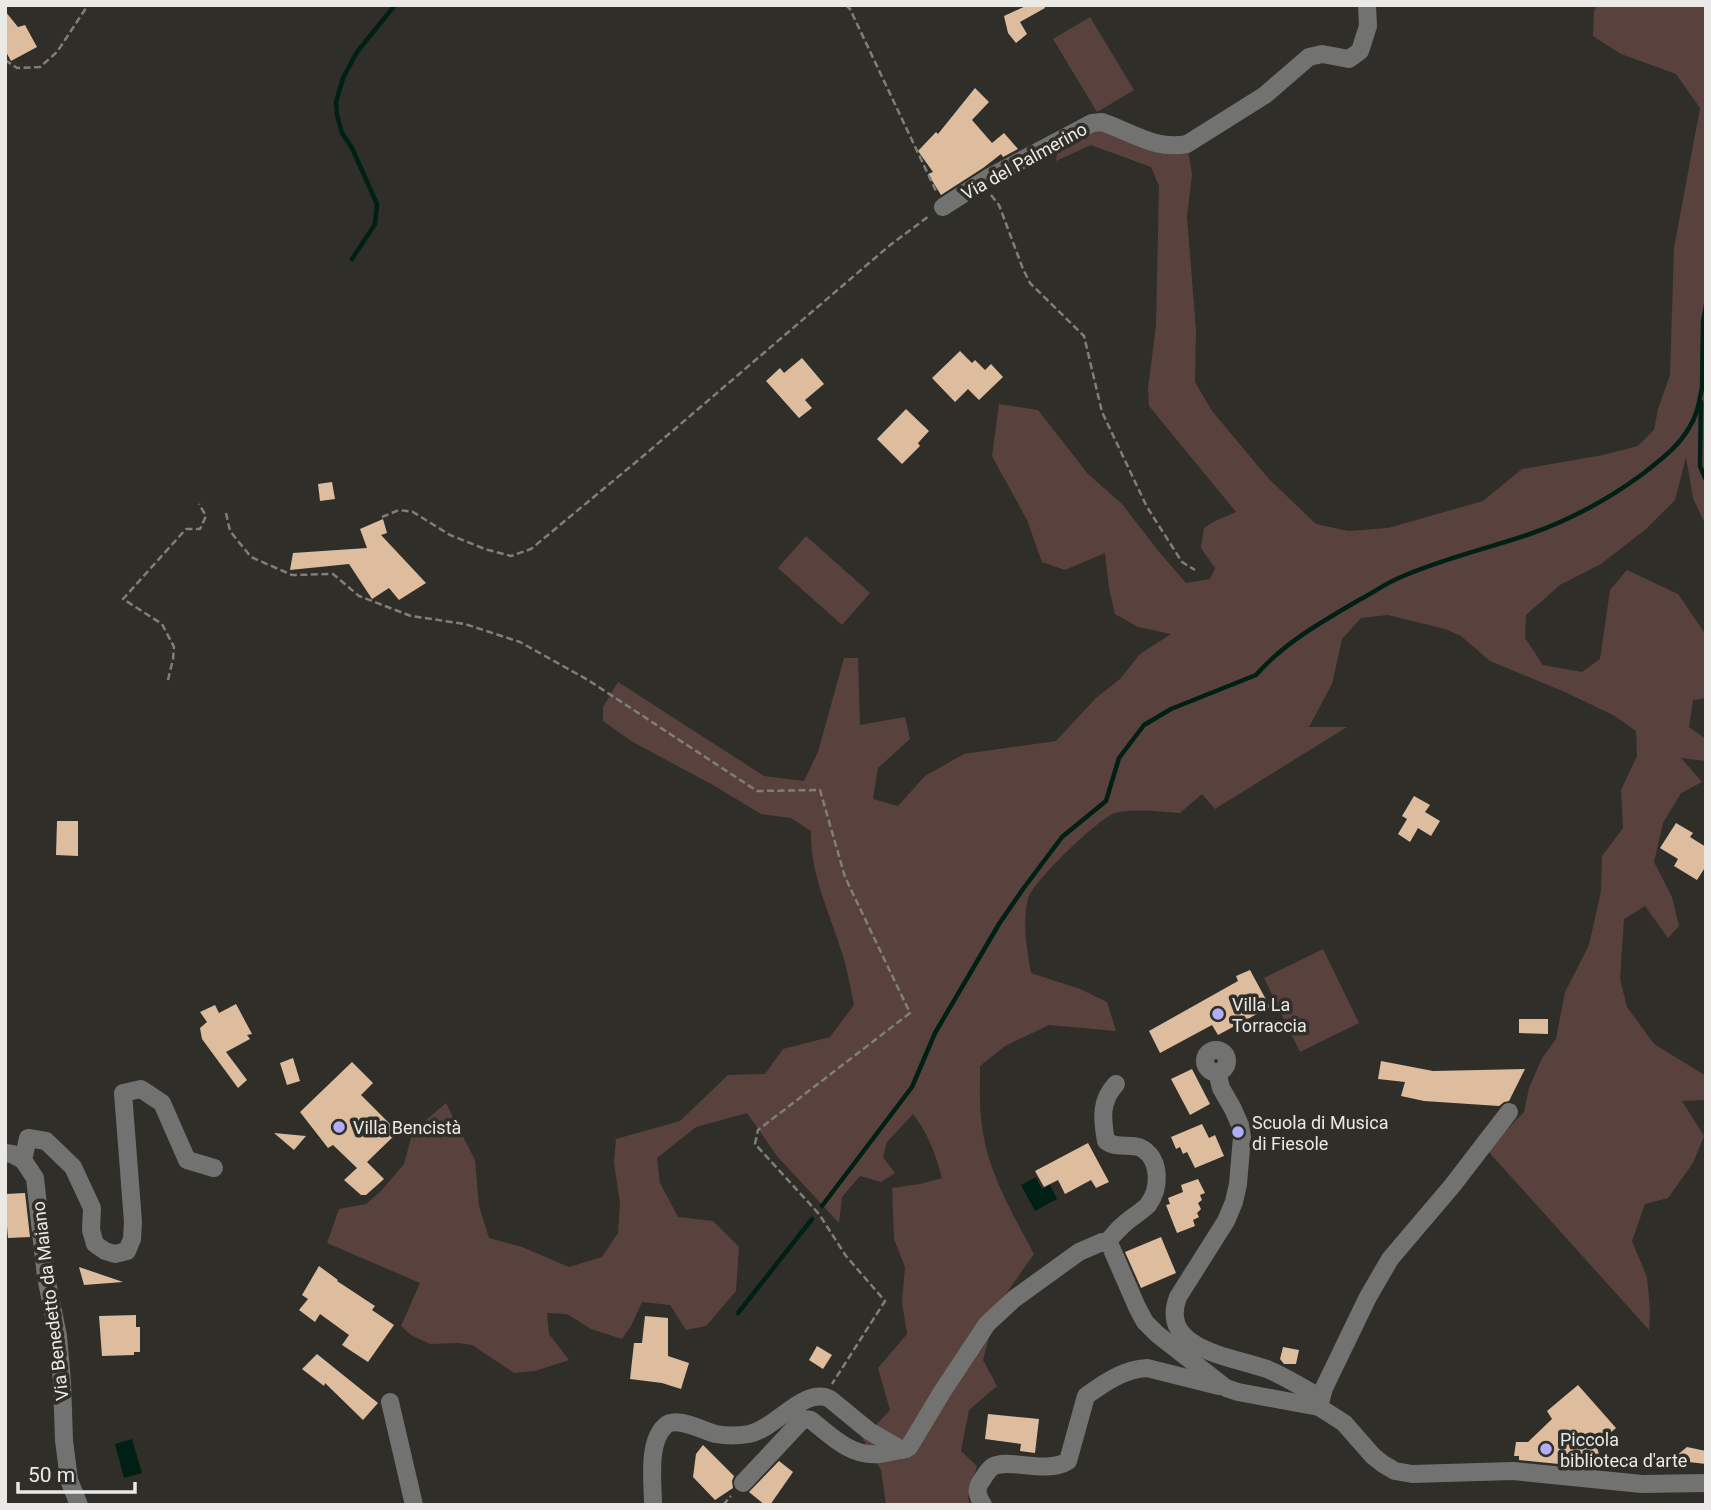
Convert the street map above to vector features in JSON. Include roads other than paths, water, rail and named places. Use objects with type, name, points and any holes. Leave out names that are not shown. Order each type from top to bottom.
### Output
[{"type":"street","name":"Via del Palmerino","points":[[943,207],[977,185],[1092,123],[1102,122],[1159,145],[1174,147],[1187,144],[1265,95],[1309,58],[1322,54],[1349,59],[1360,51],[1368,26],[1367,5]]},
{"type":"street","points":[[1217,1072],[1221,1088],[1240,1125],[1242,1137],[1238,1184],[1226,1221],[1178,1297],[1174,1308],[1174,1318],[1190,1343],[1283,1377],[1320,1402],[1344,1423],[1373,1456],[1395,1471],[1412,1474],[1513,1471],[1642,1484],[1706,1483]]},
{"type":"street","points":[[743,1483],[803,1419],[807,1418],[855,1452],[878,1454],[909,1447],[988,1324],[1014,1299],[1079,1252],[1096,1243],[1107,1242],[1145,1208],[1157,1182],[1154,1162],[1143,1149],[1136,1146],[1117,1146],[1107,1141],[1103,1108],[1116,1084]]},
{"type":"street","points":[[5,1153],[23,1160],[28,1138],[46,1141],[73,1167],[92,1208],[91,1230],[95,1244],[115,1254],[127,1251],[132,1239],[133,1222],[123,1093],[141,1089],[162,1103],[187,1160],[214,1168]]},
{"type":"street","points":[[1320,1402],[1324,1388],[1368,1297],[1390,1259],[1452,1186],[1509,1112]]},
{"type":"street","name":"Via Benedetto da Maiano","points":[[23,1160],[35,1178],[46,1277],[58,1336],[69,1479],[79,1505]]},
{"type":"street","points":[[1107,1242],[1145,1322],[1226,1388]]},
{"type":"street","points":[[983,1505],[977,1494],[978,1485],[990,1468],[998,1465],[1048,1467],[1062,1465],[1068,1461],[1086,1396],[1113,1378],[1138,1368],[1147,1368],[1238,1392],[1320,1402]]},
{"type":"street","points":[[653,1505],[653,1448],[663,1427],[668,1423],[685,1423],[715,1434],[747,1434],[769,1426],[808,1398],[824,1396],[869,1431],[902,1450]]},
{"type":"street","points":[[390,1402],[414,1505]]},
{"type":"waterway","points":[[352,259],[375,224],[377,204],[352,148],[342,133],[336,102],[343,78],[357,52],[395,5]]},
{"type":"waterway","points":[[1702,389],[1703,322],[1706,305]]},
{"type":"waterway","points":[[822,1206],[912,1087],[935,1033],[999,924],[1023,889],[1062,837],[1106,801],[1119,758],[1144,725],[1171,709],[1256,675],[1304,633],[1395,579],[1542,529],[1617,492],[1644,473],[1680,441],[1694,419],[1702,388]]},
{"type":"waterway","points":[[1701,402],[1700,466],[1706,480]]},
{"type":"waterway","points":[[738,1313],[812,1219]]},
{"type":"place","name":"Villa La Torraccia","points":[[1218,1014]]},
{"type":"place","name":"Villa Bencistà","points":[[339,1127]]},
{"type":"place","name":"Scuola di Musica di Fiesole","points":[[1238,1132]]},
{"type":"place","name":"Piccola biblioteca d'arte","points":[[1546,1449]]}]
